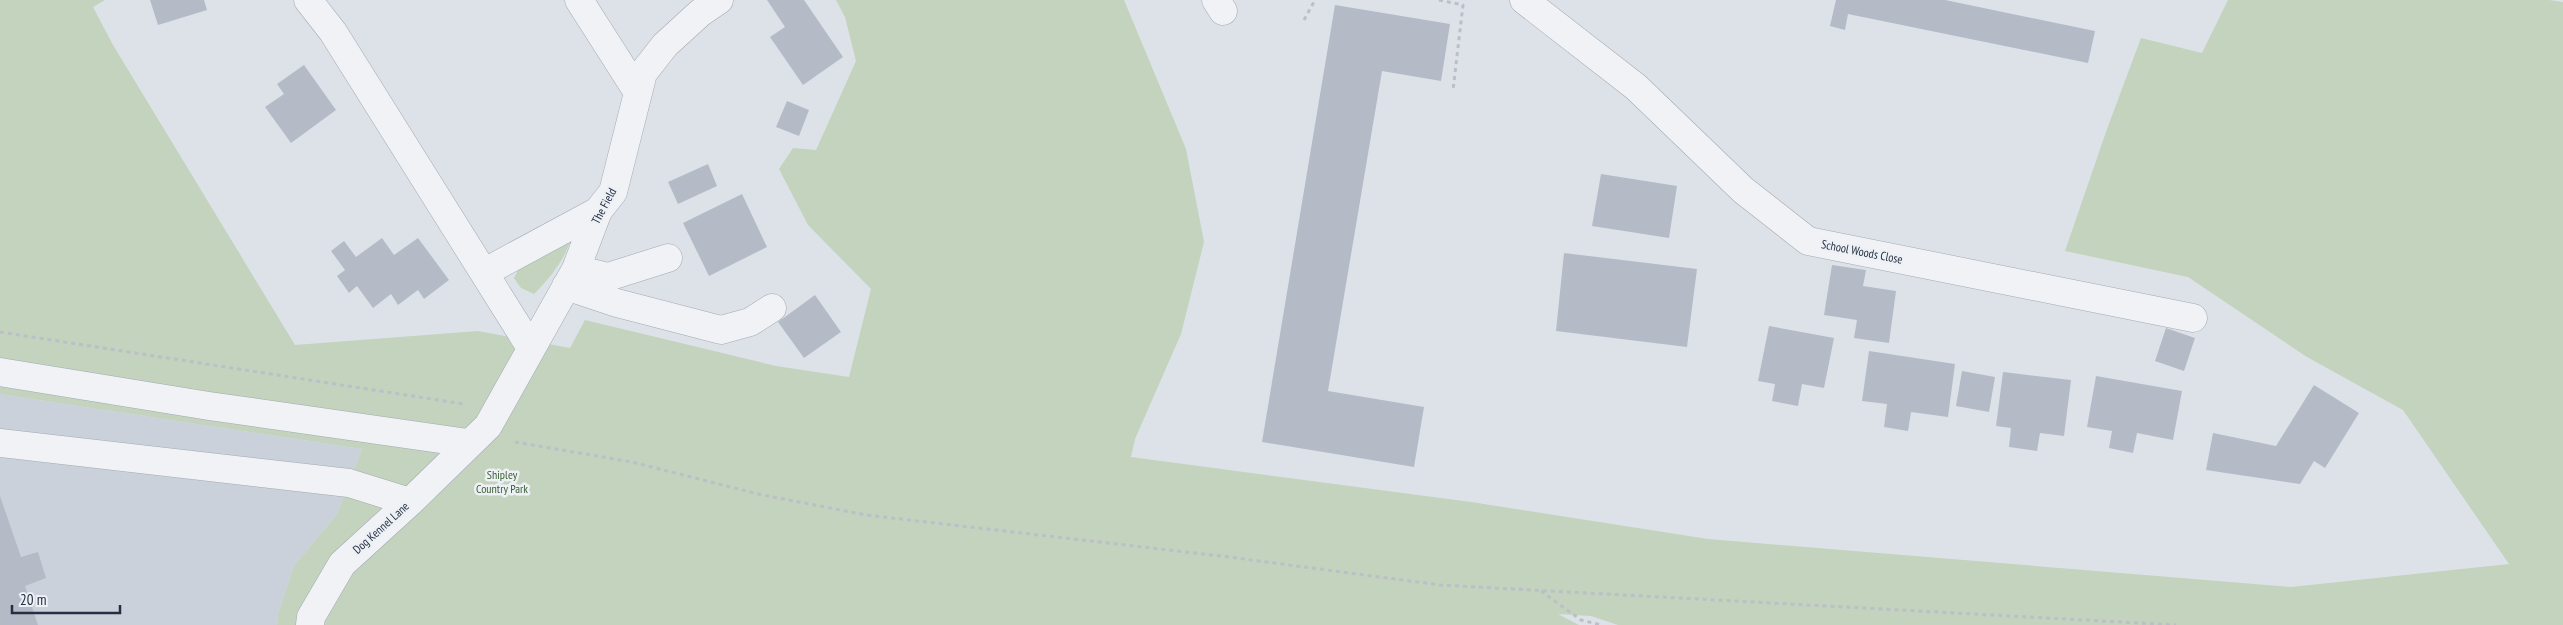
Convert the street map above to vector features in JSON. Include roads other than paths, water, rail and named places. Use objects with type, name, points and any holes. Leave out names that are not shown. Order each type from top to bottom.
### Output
[{"type":"street","points":[[308,0],[333,32],[531,348]]},
{"type":"street","points":[[579,0],[637,91]]},
{"type":"street","name":"The Field","points":[[468,442],[488,426],[571,277],[598,211],[613,192],[642,73],[665,45],[700,13],[719,0]]},
{"type":"street","name":"School Woods Close","points":[[1524,0],[1636,87],[1743,190],[1808,241],[2193,318]]},
{"type":"street","points":[[485,272],[598,211]]},
{"type":"street","points":[[571,277],[608,278],[668,258]]},
{"type":"street","points":[[571,277],[617,303],[721,330],[750,322],[772,308]]},
{"type":"street","points":[[0,372],[209,406],[468,442]]},
{"type":"street","points":[[0,442],[349,482],[410,502]]},
{"type":"street","name":"Dog Kennel Lane","points":[[310,625],[311,617],[342,564],[410,502],[468,442]]},
{"type":"park label","name":"Shipley Country Park","points":[[502,482]]}]
